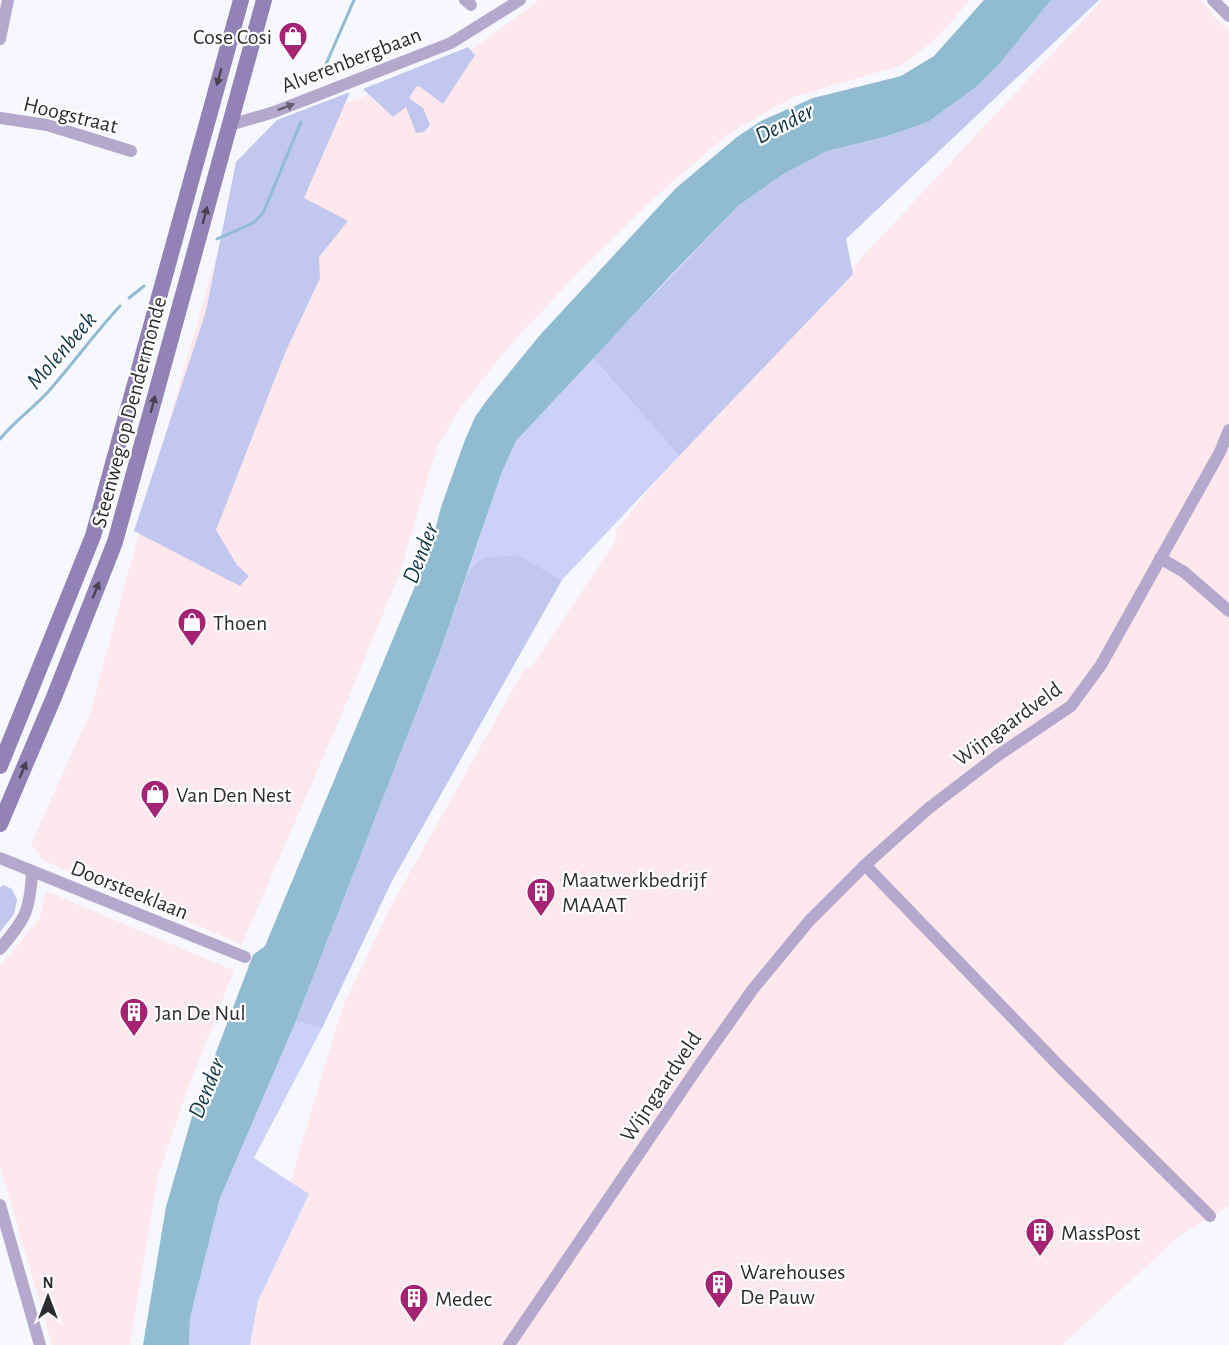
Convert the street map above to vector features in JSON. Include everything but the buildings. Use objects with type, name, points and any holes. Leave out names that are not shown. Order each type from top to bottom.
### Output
[{"type":"main road","name":"Steenweg op Dendermonde","points":[[0,766],[93,536],[241,0]]},
{"type":"main road","name":"Steenweg op Dendermonde","points":[[0,824],[54,697],[115,542],[264,0]]},
{"type":"street","points":[[0,39],[8,0]]},
{"type":"street","name":"Alverenbergbaan","points":[[230,124],[274,112],[451,43],[520,0]]},
{"type":"street","points":[[1213,0],[1229,16]]},
{"type":"street","name":"Hoogstraat","points":[[0,117],[47,125],[131,151]]},
{"type":"street","name":"Wijngaardveld","points":[[509,1345],[753,989],[810,920],[865,865],[929,808],[980,769],[1071,706],[1101,665],[1220,452],[1229,430]]},
{"type":"street","points":[[1160,558],[1184,572],[1229,610]]},
{"type":"street","name":"Doorsteeklaan","points":[[0,858],[245,957]]},
{"type":"street","points":[[865,865],[1055,1061],[1210,1216]]},
{"type":"street","points":[[0,949],[26,915],[30,902],[32,872]]},
{"type":"street","points":[[0,1205],[40,1345]]},
{"type":"shaded area","points":[[539,0],[970,0],[938,37],[902,65],[791,98],[727,135],[653,199],[574,277],[506,350],[459,410],[437,448],[399,575],[338,723],[242,944],[234,970],[185,1097],[158,1176],[130,1345],[52,1345],[0,1166],[0,966],[40,918],[46,891],[233,970],[241,944],[44,861],[31,844],[90,713],[172,411],[246,152],[274,127],[360,98],[468,52]]},
{"type":"shaded area","points":[[1051,0],[1099,0],[846,239],[853,274],[679,456],[593,358],[738,206],[782,175],[827,151],[885,137],[928,122],[975,88],[1001,62]]},
{"type":"shaded area","points":[[1102,0],[1200,0],[1229,31],[1229,1206],[1179,1236],[1062,1345],[250,1345],[258,1301],[309,1194],[289,1186],[342,1008],[390,908],[526,666],[530,669],[614,543],[617,536],[615,532],[672,461]]},
{"type":"shaded area","points":[[468,47],[475,55],[443,104],[419,86],[409,98],[423,108],[430,125],[424,132],[416,133],[406,107],[393,117],[363,89]]},
{"type":"shaded area","points":[[350,92],[304,198],[348,221],[319,257],[320,278],[285,353],[216,530],[237,565],[249,576],[240,586],[134,531],[206,311],[236,162],[277,120]]},
{"type":"shaded area","points":[[593,358],[679,456],[562,580],[519,555],[468,572],[502,472],[516,441]]},
{"type":"shaded area","points":[[519,555],[562,580],[392,881],[322,1028],[296,1021],[440,652],[468,572],[483,558]]},
{"type":"shaded area","points":[[3,885],[12,889],[17,900],[14,914],[0,932],[0,888]]},
{"type":"shaded area","points":[[296,1021],[322,1028],[254,1158],[309,1194],[258,1301],[250,1345],[189,1345],[190,1318],[220,1198]]},
{"type":"water","name":"Dender","points":[[984,0],[1051,0],[1001,62],[975,88],[928,122],[885,137],[827,151],[782,175],[738,206],[516,441],[502,472],[440,652],[296,1021],[220,1198],[190,1318],[189,1345],[143,1345],[166,1207],[193,1113],[253,955],[265,946],[430,550],[441,507],[475,417],[540,335],[676,188],[737,137],[761,121],[813,98],[901,76],[934,56]]},
{"type":"waterway","points":[[320,78],[354,0]]},
{"type":"waterway","points":[[217,239],[253,223],[263,213],[301,122]]},
{"type":"waterway","name":"Molenbeek","points":[[129,298],[144,286]]},
{"type":"waterway","name":"Molenbeek","points":[[0,439],[47,393],[120,306]]},
{"type":"place","name":"Cose Cosi","points":[[293,62]]},
{"type":"place","name":"Thoen","points":[[192,648]]},
{"type":"place","name":"Van Den Nest","points":[[155,820]]},
{"type":"place","name":"Maatwerkbedrijf MAAAT","points":[[541,918]]},
{"type":"place","name":"Jan De Nul","points":[[134,1038]]},
{"type":"place","name":"MassPost","points":[[1040,1258]]},
{"type":"place","name":"Warehouses De Pauw","points":[[719,1310]]},
{"type":"place","name":"Medec","points":[[414,1324]]}]
